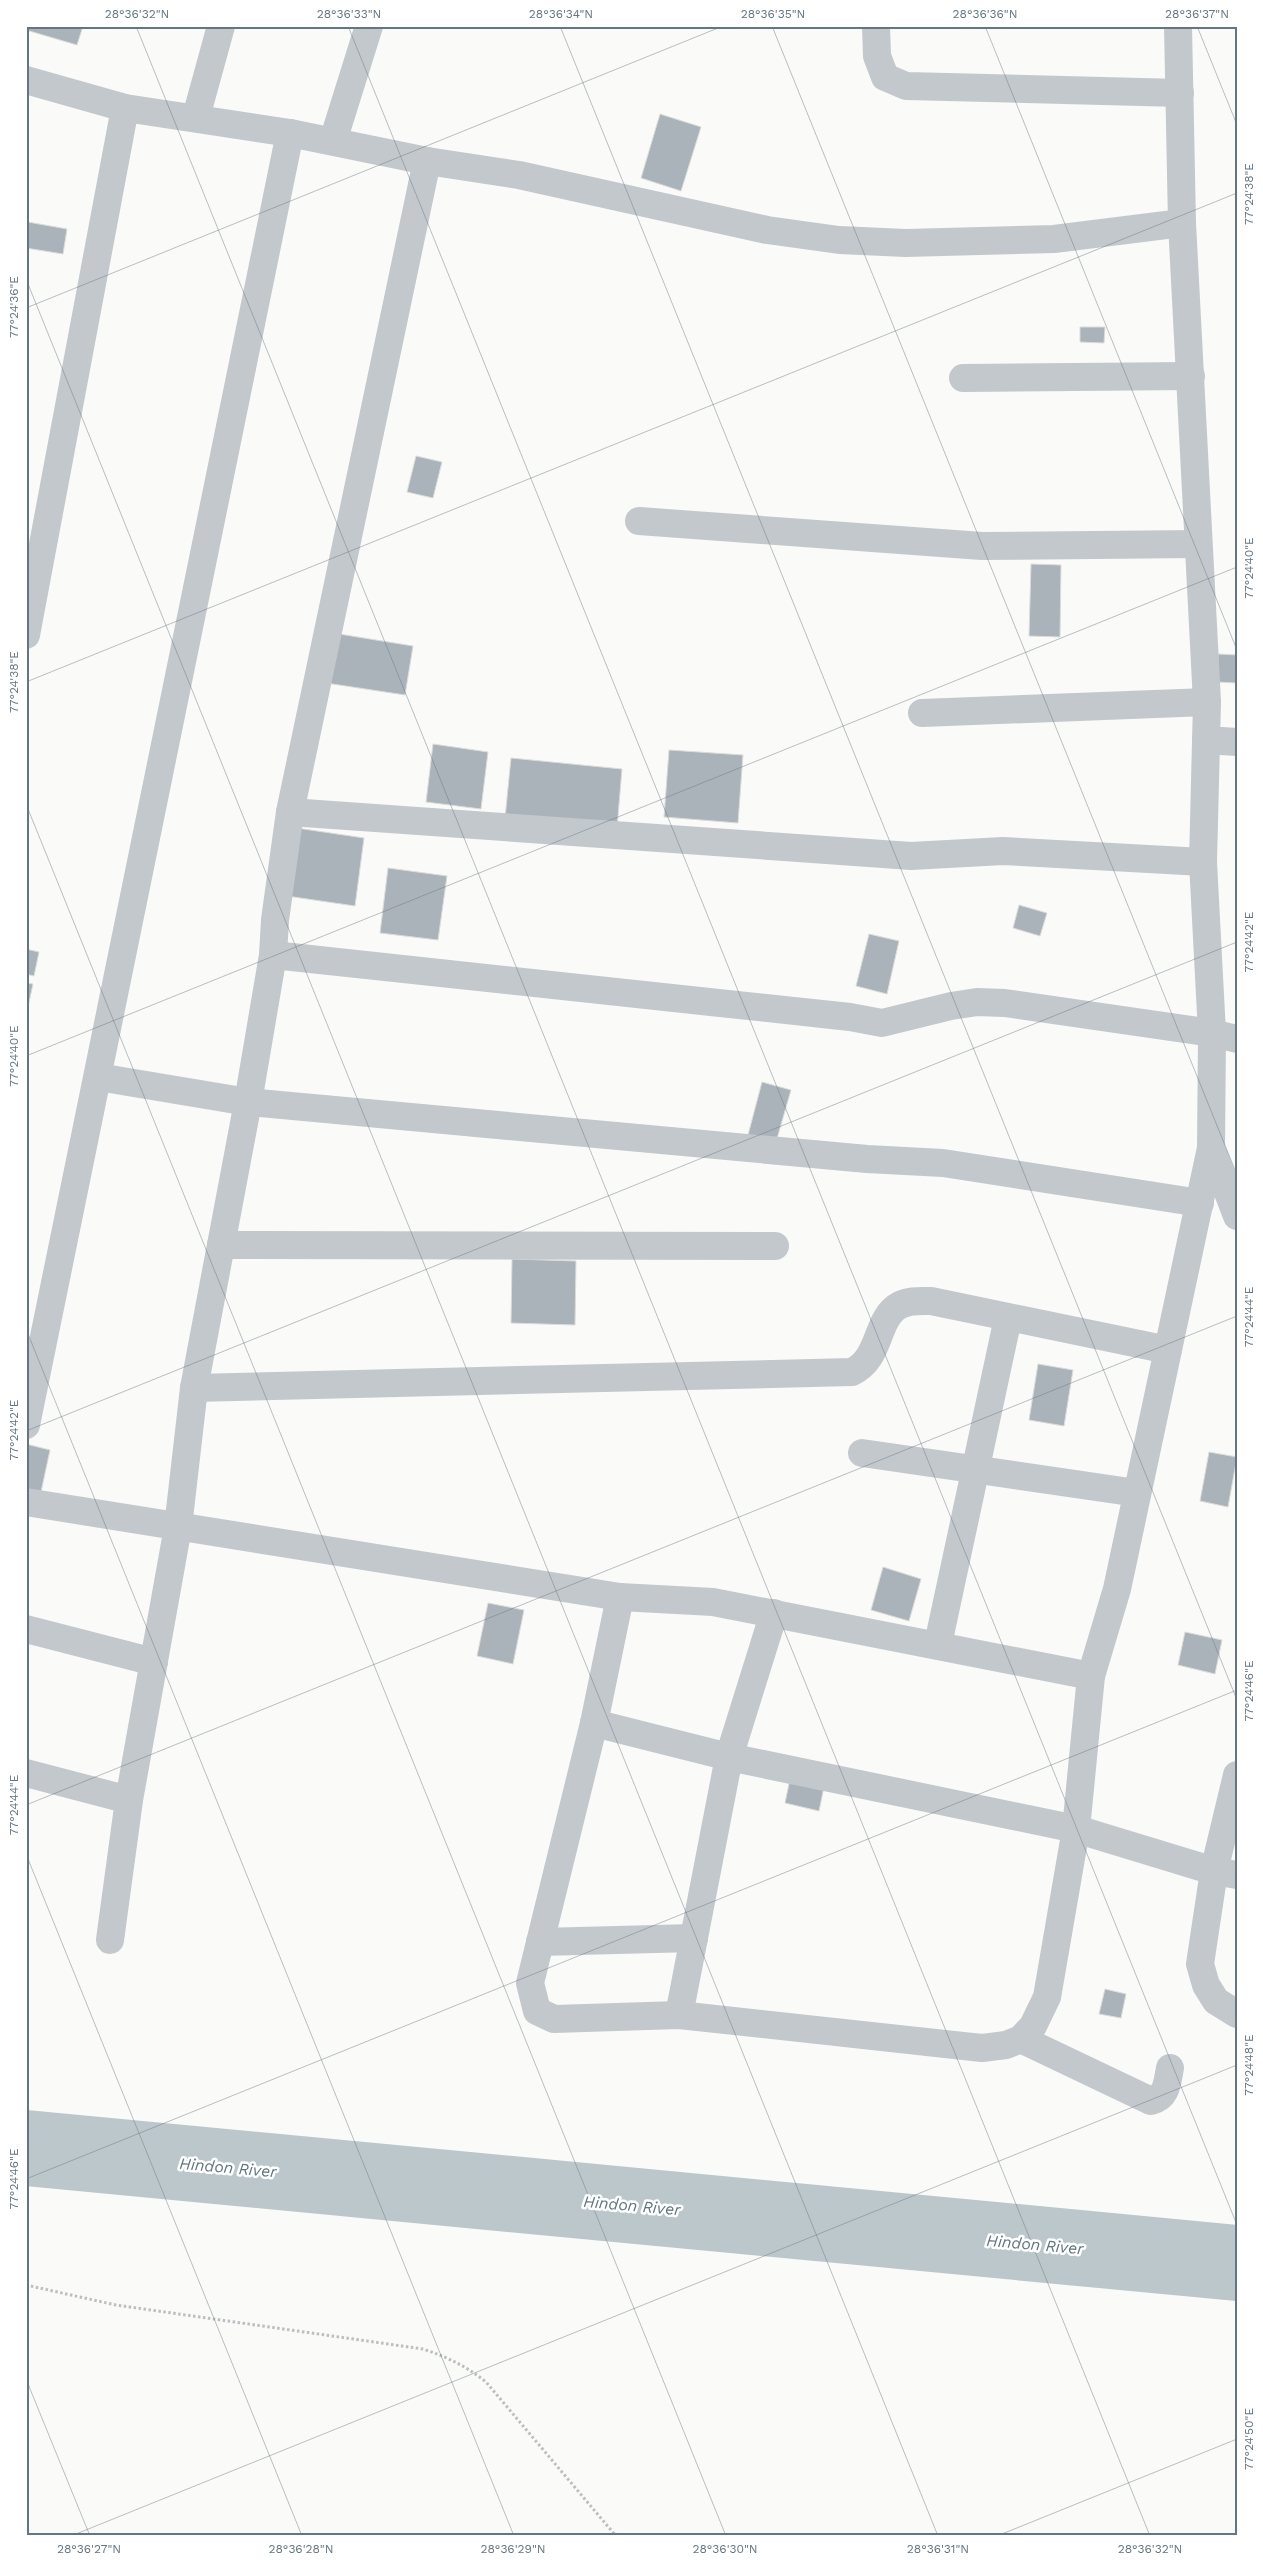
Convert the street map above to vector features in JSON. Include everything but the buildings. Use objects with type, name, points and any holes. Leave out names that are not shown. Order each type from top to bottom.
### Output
[{"type":"street","points":[[196,117],[221,26]]},
{"type":"street","points":[[333,141],[369,26]]},
{"type":"street","points":[[876,26],[877,56],[885,77],[906,86],[1180,93]]},
{"type":"street","points":[[620,1596],[594,1723],[530,1983],[537,2011],[554,2019],[679,2015],[982,2048],[1006,2045],[1021,2039],[1033,2026],[1047,1998],[1076,1829],[1091,1676],[1116,1589],[1200,1203],[1211,1148],[1224,1036],[1203,862],[1206,702],[1182,223],[1178,26]]},
{"type":"street","points":[[26,80],[125,108],[290,132],[427,161],[519,175],[767,230],[839,240],[906,243],[1054,239],[1182,223]]},
{"type":"street","points":[[26,636],[125,108]]},
{"type":"street","points":[[26,1425],[290,132]]},
{"type":"street","points":[[110,1940],[129,1800],[178,1526],[194,1388],[248,1102],[272,955],[290,812],[427,161]]},
{"type":"street","points":[[963,378],[1191,376]]},
{"type":"street","points":[[639,521],[982,546],[1198,544]]},
{"type":"street","points":[[922,713],[1206,702]]},
{"type":"street","points":[[1206,740],[1237,742]]},
{"type":"street","points":[[290,812],[912,856],[1003,851],[1203,862]]},
{"type":"street","points":[[272,955],[840,1016],[882,1023],[951,1006],[977,1002],[1005,1003],[1224,1036]]},
{"type":"street","points":[[98,1077],[248,1102],[867,1159],[943,1163],[1200,1203]]},
{"type":"street","points":[[1211,1148],[1237,1216]]},
{"type":"street","points":[[221,1245],[775,1246]]},
{"type":"street","points":[[194,1388],[852,1372],[864,1367],[871,1356],[890,1313],[899,1306],[910,1302],[931,1301],[1168,1350]]},
{"type":"street","points":[[938,1644],[1008,1318]]},
{"type":"street","points":[[862,1453],[1137,1493]]},
{"type":"street","points":[[26,1502],[620,1596],[712,1602],[938,1644],[1091,1676]]},
{"type":"street","points":[[679,2015],[729,1757],[774,1613]]},
{"type":"street","points":[[26,1629],[154,1662]]},
{"type":"street","points":[[594,1723],[729,1757],[1076,1829],[1226,1873]]},
{"type":"street","points":[[26,1774],[129,1800]]},
{"type":"street","points":[[1237,1775],[1226,1873],[1200,1964],[1206,1985],[1216,2001],[1237,2014]]},
{"type":"street","points":[[540,1942],[694,1938]]},
{"type":"street","points":[[1021,2039],[1151,2101],[1160,2099],[1164,2093],[1170,2068]]},
{"type":"path","points":[[26,2285],[116,2305],[423,2349],[449,2358],[466,2366],[486,2382],[616,2536]]},
{"type":"waterway","name":"Hindon River","points":[[26,2148],[1237,2263]]}]
